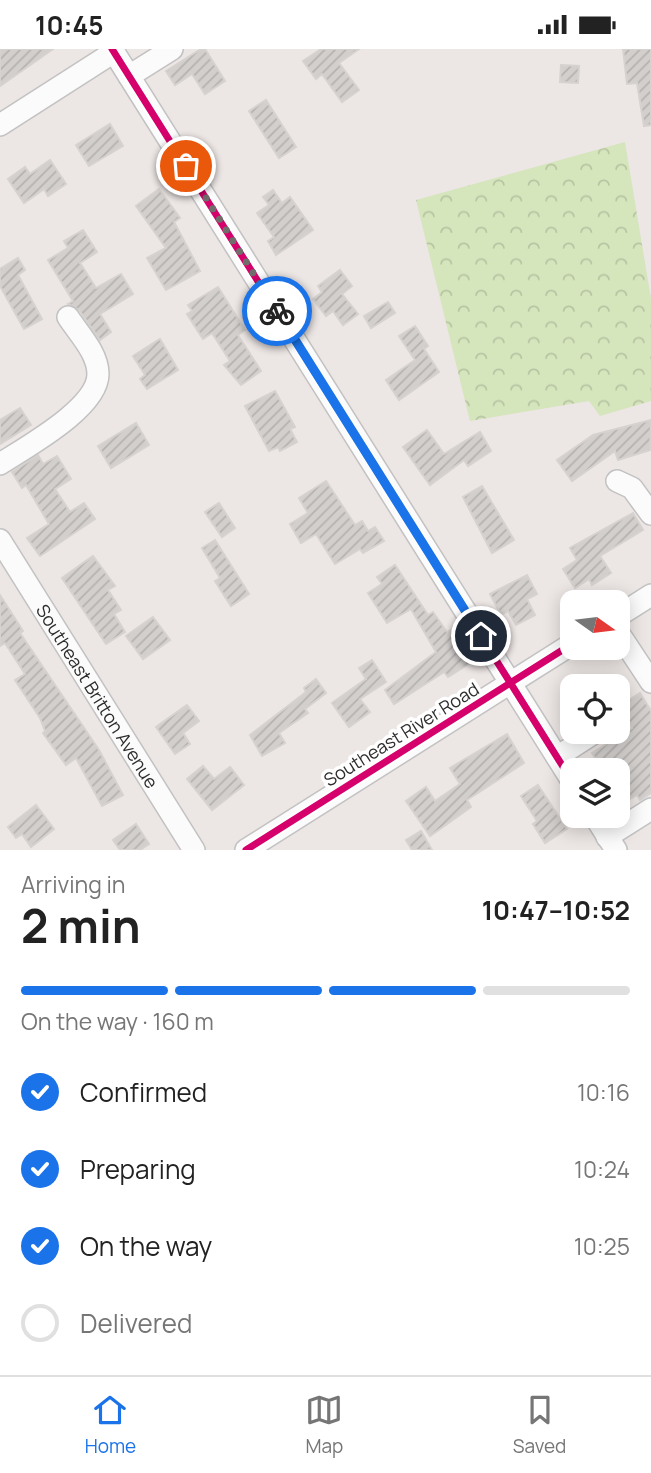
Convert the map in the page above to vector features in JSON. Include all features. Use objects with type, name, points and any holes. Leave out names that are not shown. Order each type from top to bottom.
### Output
[{"type":"street","points":[[129,76],[172,49]]},
{"type":"street","points":[[0,125],[113,50],[560,762]]},
{"type":"street","points":[[0,464],[75,413],[90,397],[98,376],[93,353],[68,317]]},
{"type":"street","points":[[617,481],[632,488],[651,514]]},
{"type":"street","name":"Southeast Britton Avenue","points":[[0,540],[194,850]]},
{"type":"street","points":[[630,608],[651,595]]},
{"type":"street","points":[[630,650],[651,682]]},
{"type":"street","name":"Southeast River Road","points":[[246,850],[560,652]]},
{"type":"street","points":[[557,757],[577,744]]},
{"type":"street","points":[[602,828],[612,843],[651,809]]},
{"type":"green space","points":[[625,142],[651,299],[651,401],[600,416],[589,401],[470,421],[416,200]]},
{"type":"building","points":[[0,49],[53,49],[0,86]]},
{"type":"building","points":[[205,49],[225,81],[205,94],[192,74],[175,85],[166,71]]},
{"type":"building","points":[[321,49],[359,49],[339,63],[359,90],[342,102],[322,74],[316,79],[303,61]]},
{"type":"building","points":[[623,49],[651,49],[651,125],[644,126],[637,83],[627,84]]},
{"type":"building","points":[[561,65],[579,66],[578,83],[560,82]]},
{"type":"building","points":[[266,100],[296,147],[279,158],[249,111]]},
{"type":"building","points":[[110,124],[123,146],[89,166],[76,145]]},
{"type":"building","points":[[50,160],[66,184],[48,196],[44,189],[24,203],[8,179],[25,167],[30,174]]},
{"type":"building","points":[[159,189],[180,218],[174,222],[200,271],[166,290],[147,258],[166,248],[136,206]]},
{"type":"building","points":[[273,190],[282,203],[290,197],[313,230],[276,255],[268,241],[274,237],[257,213],[269,205],[263,197]]},
{"type":"building","points":[[83,230],[97,252],[80,263],[96,288],[121,274],[133,294],[100,314],[111,332],[100,340],[79,310],[68,304],[73,301],[48,260],[68,248],[64,241]]},
{"type":"building","points":[[18,258],[25,270],[18,275],[42,319],[24,329],[0,286],[0,269]]},
{"type":"building","points":[[340,270],[352,286],[342,294],[358,314],[343,325],[333,311],[326,316],[313,299],[322,292],[318,286]]},
{"type":"building","points":[[218,287],[245,330],[238,335],[261,371],[241,385],[224,365],[230,361],[212,333],[203,339],[187,314],[192,311],[188,305]]},
{"type":"building","points":[[388,302],[395,313],[371,328],[364,316]]},
{"type":"building","points":[[415,326],[428,346],[424,349],[439,372],[399,400],[386,380],[415,360],[399,336]]},
{"type":"building","points":[[160,339],[178,370],[147,389],[140,379],[145,375],[133,356]]},
{"type":"building","points":[[275,391],[295,427],[290,429],[297,442],[280,451],[278,447],[269,451],[245,406]]},
{"type":"building","points":[[20,408],[31,425],[0,444],[0,420]]},
{"type":"building","points":[[651,420],[650,450],[618,460],[615,451],[572,481],[557,460],[593,435]]},
{"type":"building","points":[[136,423],[149,445],[111,468],[98,446]]},
{"type":"building","points":[[427,430],[444,454],[480,432],[491,451],[468,466],[464,460],[430,485],[403,447]]},
{"type":"building","points":[[38,455],[43,464],[57,456],[71,479],[55,489],[70,512],[84,503],[95,519],[40,556],[27,538],[49,524],[26,485],[22,488],[12,472]]},
{"type":"building","points":[[326,481],[355,525],[362,521],[368,531],[375,527],[384,541],[363,553],[360,549],[335,564],[316,534],[301,543],[290,524],[308,513],[299,498]]},
{"type":"building","points":[[482,486],[514,540],[492,553],[463,497]]},
{"type":"building","points":[[219,503],[235,528],[222,537],[205,512]]},
{"type":"building","points":[[633,513],[643,530],[600,556],[611,573],[592,585],[589,579],[575,588],[563,569],[577,560],[570,548]]},
{"type":"building","points":[[215,540],[249,594],[231,606],[215,581],[220,578],[202,548]]},
{"type":"building","points":[[93,556],[115,586],[108,590],[121,610],[114,614],[125,632],[106,644],[62,578]]},
{"type":"building","points":[[395,565],[428,615],[433,612],[447,632],[451,630],[472,662],[448,677],[444,672],[394,704],[385,690],[436,652],[411,609],[387,623],[368,593],[382,584],[377,577]]},
{"type":"building","points":[[527,575],[537,594],[527,599],[535,615],[516,625],[508,611],[501,615],[490,594]]},
{"type":"building","points":[[0,595],[23,631],[20,633],[99,750],[123,795],[102,806],[76,758],[66,765],[43,733],[45,731],[40,718],[15,680],[25,674],[5,643],[0,646]]},
{"type":"building","points":[[153,617],[170,640],[143,659],[126,636]]},
{"type":"building","points":[[372,660],[386,682],[360,699],[370,712],[349,727],[332,703],[366,679],[359,668]]},
{"type":"building","points":[[316,679],[326,693],[305,709],[308,713],[279,733],[285,743],[262,756],[250,735],[306,692],[304,688]]},
{"type":"building","points":[[640,693],[651,711],[651,793],[640,800],[637,795],[630,799],[630,758],[595,758],[592,753],[606,744],[630,744],[630,699]]},
{"type":"building","points":[[187,705],[199,721],[183,733],[190,744],[175,754],[156,727]]},
{"type":"building","points":[[507,734],[524,763],[467,800],[471,807],[430,836],[406,801],[426,787],[435,801],[460,784],[450,768]]},
{"type":"building","points":[[203,766],[214,779],[230,767],[244,785],[212,810],[187,779]]},
{"type":"building","points":[[538,785],[560,818],[560,828],[567,829],[545,843],[533,824],[537,821],[521,796]]},
{"type":"building","points":[[36,805],[54,829],[31,847],[22,834],[16,838],[8,827]]},
{"type":"building","points":[[136,824],[149,844],[140,850],[120,850],[113,840]]},
{"type":"building","points":[[421,831],[432,850],[412,850],[406,840]]},
{"type":"cycle path","points":[[112,49],[560,762]]},
{"type":"cycle path","points":[[246,850],[560,652]]},
{"type":"way so far","points":[[186,166],[277,311]]},
{"type":"route","points":[[277,311],[481,636]]}]
